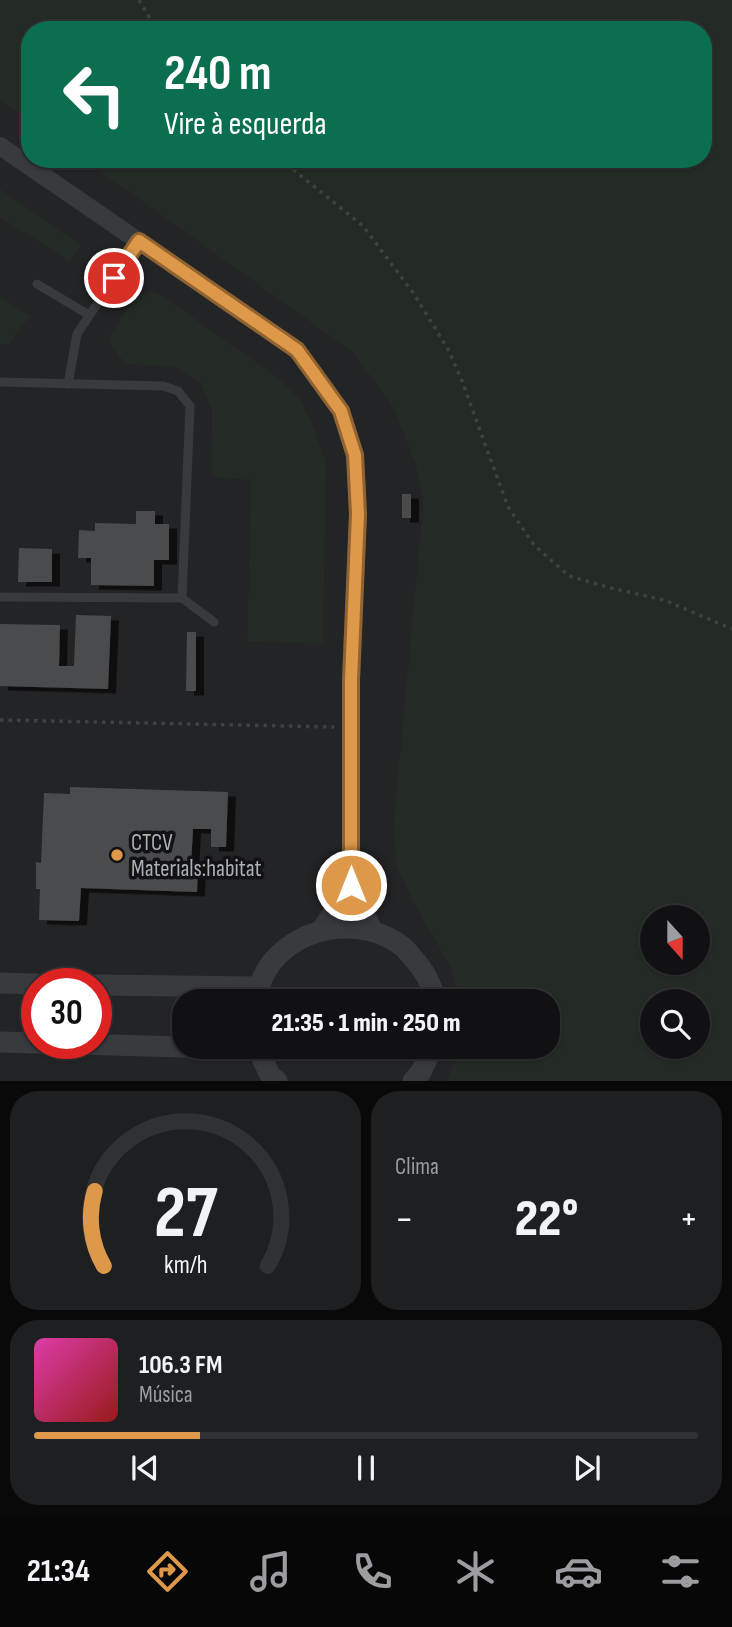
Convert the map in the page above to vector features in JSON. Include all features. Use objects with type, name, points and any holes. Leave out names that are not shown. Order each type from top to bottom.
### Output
[{"type":"street","points":[[0,146],[21,160]]},
{"type":"street","points":[[32,168],[297,350],[341,411],[355,455],[358,514],[351,680],[351,885],[376,932]]},
{"type":"street","points":[[318,931],[351,885]]},
{"type":"street","points":[[259,989],[272,963],[293,943],[318,931],[347,927],[376,932],[402,946],[423,969],[430,989]]},
{"type":"street","points":[[0,983],[21,984]]},
{"type":"street","points":[[112,986],[172,989]]},
{"type":"street","points":[[0,1042],[172,1046]]},
{"type":"street","points":[[263,1059],[277,1081]]},
{"type":"street","points":[[412,1081],[421,1072],[427,1059]]},
{"type":"lane","points":[[68,384],[77,334],[139,241]]},
{"type":"lane","points":[[37,284],[89,315]]},
{"type":"lane","points":[[0,382],[163,386],[178,391],[190,406],[182,598]]},
{"type":"lane","points":[[0,597],[182,598],[214,622]]},
{"type":"path","points":[[139,0],[152,21]]},
{"type":"path","points":[[291,168],[363,226],[414,294],[449,351],[508,507],[534,545],[569,576],[611,589],[664,600],[732,629]]},
{"type":"path","points":[[0,720],[351,727]]},
{"type":"shaded area","points":[[0,0],[21,21],[21,168],[608,168],[560,1011],[560,989],[172,989],[172,1059],[557,1059],[556,1081],[0,1081]]},
{"type":"shaded area","points":[[0,0],[732,0],[732,1081],[447,1081],[455,1059],[560,1059],[560,989],[457,989],[449,964],[415,906],[397,867],[393,830],[423,503],[416,466],[394,409],[354,353],[96,168],[712,168],[712,21],[21,21],[21,115],[0,100]]},
{"type":"shaded area","points":[[0,189],[82,245],[69,261],[0,217]]},
{"type":"shaded area","points":[[151,291],[164,297],[276,376],[302,402],[326,463],[323,644],[247,641],[251,480],[211,477],[212,411],[200,382],[174,367],[125,364],[112,346],[110,335],[134,299]]},
{"type":"shaded area","points":[[0,296],[30,316],[9,344],[0,344]]},
{"type":"building","points":[[402,494],[411,494],[411,518],[402,518]]},
{"type":"building","points":[[136,511],[155,511],[155,524],[169,524],[169,560],[154,560],[154,586],[91,585],[91,558],[78,558],[79,530],[95,531],[95,523],[136,524]]},
{"type":"building","points":[[19,548],[52,549],[52,582],[18,582]]},
{"type":"building","points":[[76,615],[111,616],[108,689],[0,686],[0,624],[60,625],[59,666],[74,666]]},
{"type":"building","points":[[187,632],[196,632],[196,691],[186,691]]},
{"type":"building","name":"CTCV Materials:habitat","points":[[70,787],[228,792],[226,847],[211,847],[211,829],[193,829],[191,865],[198,865],[197,892],[81,888],[79,921],[39,920],[40,889],[36,889],[36,862],[41,863],[44,793],[70,794]]},
{"type":"place","name":"CTCV Materials:habitat","points":[[117,855]]},
{"type":"route","points":[[114,278],[139,241],[297,350],[341,411],[355,455],[358,514],[351,680],[351,885]]}]
